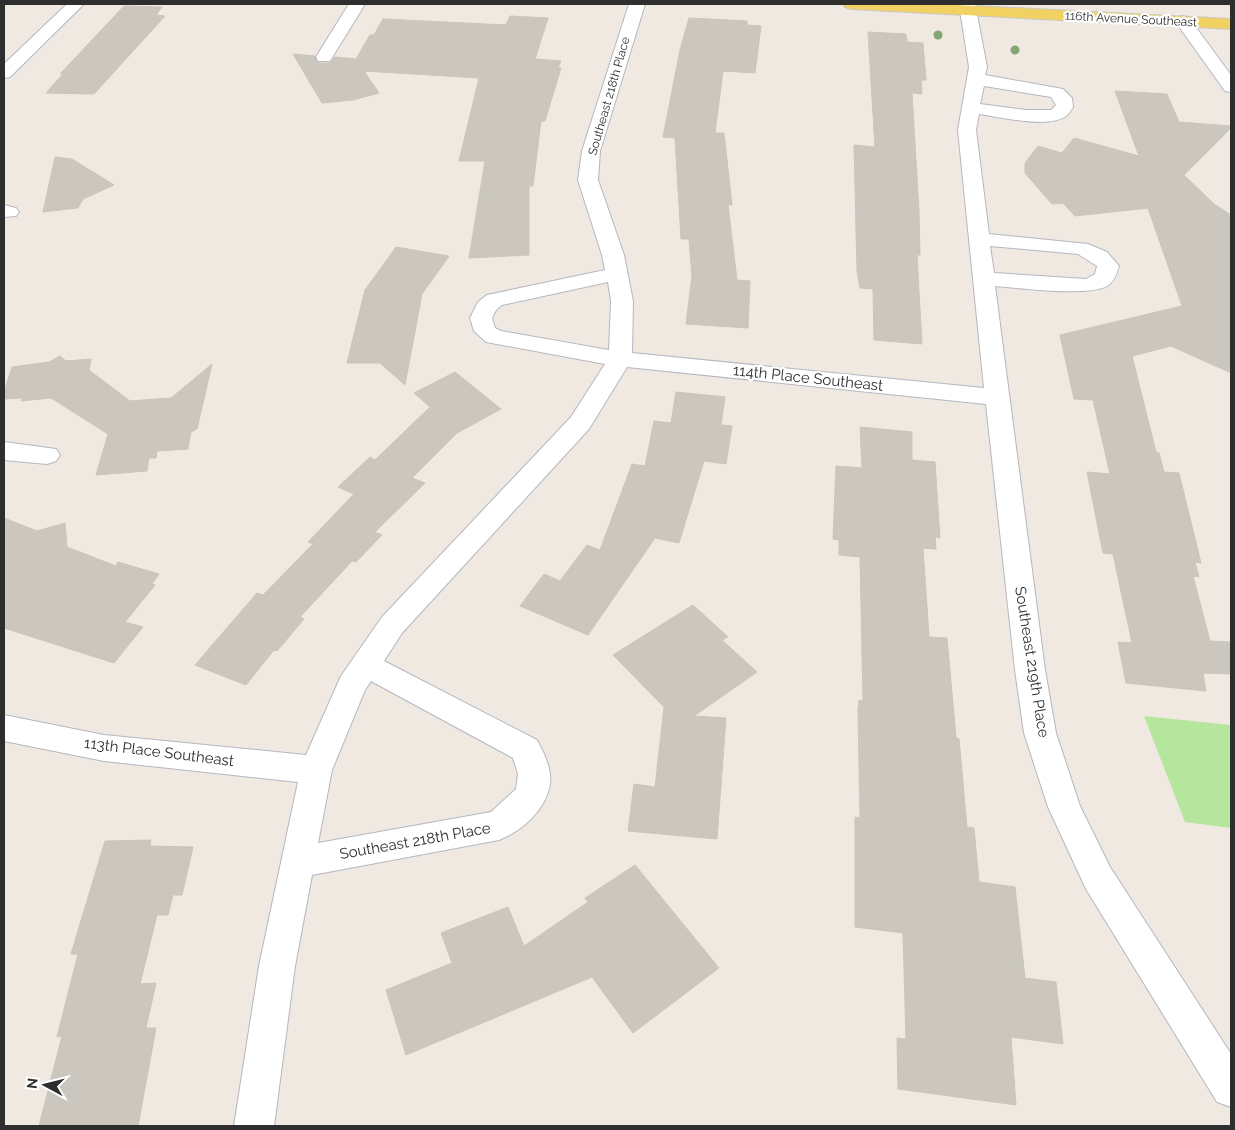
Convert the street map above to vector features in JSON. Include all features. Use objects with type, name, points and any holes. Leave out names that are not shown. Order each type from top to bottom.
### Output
[{"type":"main road","name":"116th Avenue Southeast","points":[[851,4],[967,7],[1231,24]]},
{"type":"street","points":[[4,73],[76,4]]},
{"type":"street","points":[[324,57],[356,4]]},
{"type":"street","name":"Southeast 218th Place","points":[[620,359],[622,301],[613,255],[588,180],[591,151],[636,4]]},
{"type":"street","name":"Southeast 219th Place","points":[[967,7],[978,67],[967,130],[1030,670],[1039,724],[1064,808],[1098,878],[1231,1088]]},
{"type":"street","points":[[1182,21],[1231,87]]},
{"type":"street","points":[[971,108],[1054,116],[1062,111],[1065,105],[1057,93],[976,79]]},
{"type":"street","points":[[980,239],[1081,248],[1093,252],[1108,266],[1106,276],[1100,282],[1086,286],[984,279]]},
{"type":"street","points":[[254,1126],[277,966],[316,770],[352,685],[392,625],[580,423],[620,359],[494,337],[485,331],[481,318],[486,308],[495,300],[616,274]]},
{"type":"street","name":"114th Place Southeast","points":[[620,359],[997,397]]},
{"type":"street","points":[[4,451],[47,455]]},
{"type":"street","name":"Southeast 218th Place","points":[[298,862],[500,825],[519,811],[534,788],[534,768],[526,749],[366,665]]},
{"type":"street","name":"113th Place Southeast","points":[[4,728],[104,748],[316,770]]},
{"type":"green space","points":[[1144,716],[1231,725],[1231,828],[1185,822]]},
{"type":"building","points":[[124,6],[162,7],[156,15],[165,16],[94,94],[46,93],[63,74],[60,74]]},
{"type":"building","points":[[510,16],[548,18],[535,59],[561,61],[558,68],[561,68],[545,121],[541,121],[533,186],[529,186],[529,255],[469,258],[485,161],[459,161],[479,78],[364,71],[379,93],[353,100],[322,103],[293,54],[315,56],[318,63],[330,63],[335,57],[356,59],[370,35],[374,35],[383,19],[506,25]]},
{"type":"building","points":[[689,18],[747,21],[747,25],[761,26],[755,73],[723,71],[715,133],[724,133],[732,205],[728,205],[737,280],[750,281],[748,328],[686,324],[692,276],[689,239],[681,239],[675,138],[663,137],[680,50]]},
{"type":"building","points":[[868,32],[906,34],[907,42],[923,43],[926,80],[921,80],[922,94],[912,93],[919,211],[920,255],[917,255],[922,344],[874,340],[873,289],[860,288],[857,271],[854,145],[875,147]]},
{"type":"building","points":[[1115,91],[1167,94],[1179,122],[1231,126],[1184,175],[1214,204],[1231,215],[1231,373],[1171,346],[1132,356],[1156,452],[1159,453],[1164,472],[1179,473],[1201,563],[1195,562],[1199,577],[1193,576],[1210,641],[1231,642],[1231,674],[1203,673],[1206,691],[1126,683],[1118,642],[1132,643],[1113,554],[1103,553],[1087,472],[1110,474],[1093,400],[1074,399],[1060,335],[1182,306],[1148,208],[1075,216],[1063,203],[1052,204],[1025,173],[1025,163],[1038,146],[1062,153],[1074,138],[1139,156]]},
{"type":"building","points":[[55,157],[72,159],[114,185],[83,199],[78,208],[43,212]]},
{"type":"building","points":[[396,247],[449,256],[422,294],[405,385],[380,363],[347,363],[365,290]]},
{"type":"building","points":[[60,356],[66,361],[91,359],[89,370],[130,401],[171,398],[212,364],[197,429],[191,432],[188,449],[157,451],[156,458],[149,458],[147,471],[96,475],[108,434],[51,398],[21,401],[23,398],[4,399],[4,392],[12,367],[49,362]]},
{"type":"building","points":[[455,372],[501,409],[457,433],[412,478],[425,483],[375,532],[382,535],[356,562],[352,561],[300,617],[304,619],[277,651],[274,650],[246,685],[195,665],[257,593],[263,595],[313,544],[308,542],[354,494],[338,487],[370,457],[375,460],[430,407],[414,393]]},
{"type":"building","points":[[676,392],[725,397],[721,425],[732,426],[726,464],[704,461],[679,543],[655,538],[588,635],[520,606],[544,574],[560,581],[587,545],[600,550],[632,464],[645,466],[654,421],[671,423]]},
{"type":"building","points":[[860,427],[912,432],[912,460],[935,462],[940,538],[935,537],[936,549],[923,548],[929,637],[947,638],[956,738],[959,739],[967,827],[974,828],[979,882],[1015,887],[1025,978],[1056,982],[1063,1044],[1011,1037],[1016,1105],[898,1089],[897,1038],[906,1039],[903,933],[855,927],[855,817],[860,818],[858,709],[859,700],[863,701],[860,557],[839,555],[839,540],[833,539],[836,466],[862,468]]},
{"type":"building","points":[[4,518],[37,531],[65,523],[67,547],[116,566],[118,562],[159,574],[152,584],[155,585],[125,622],[143,627],[114,663],[4,628]]},
{"type":"building","points":[[693,605],[728,637],[722,640],[757,672],[694,716],[726,718],[717,839],[628,831],[634,784],[655,787],[664,707],[613,655]]},
{"type":"building","points":[[151,840],[150,846],[193,847],[182,895],[173,895],[168,915],[157,915],[140,984],[156,983],[146,1028],[156,1028],[138,1126],[39,1126],[62,1036],[57,1037],[78,954],[71,954],[105,841]]},
{"type":"building","points":[[635,865],[719,968],[633,1033],[592,977],[406,1055],[386,990],[452,963],[441,933],[508,907],[524,946],[588,902],[585,898]]}]
